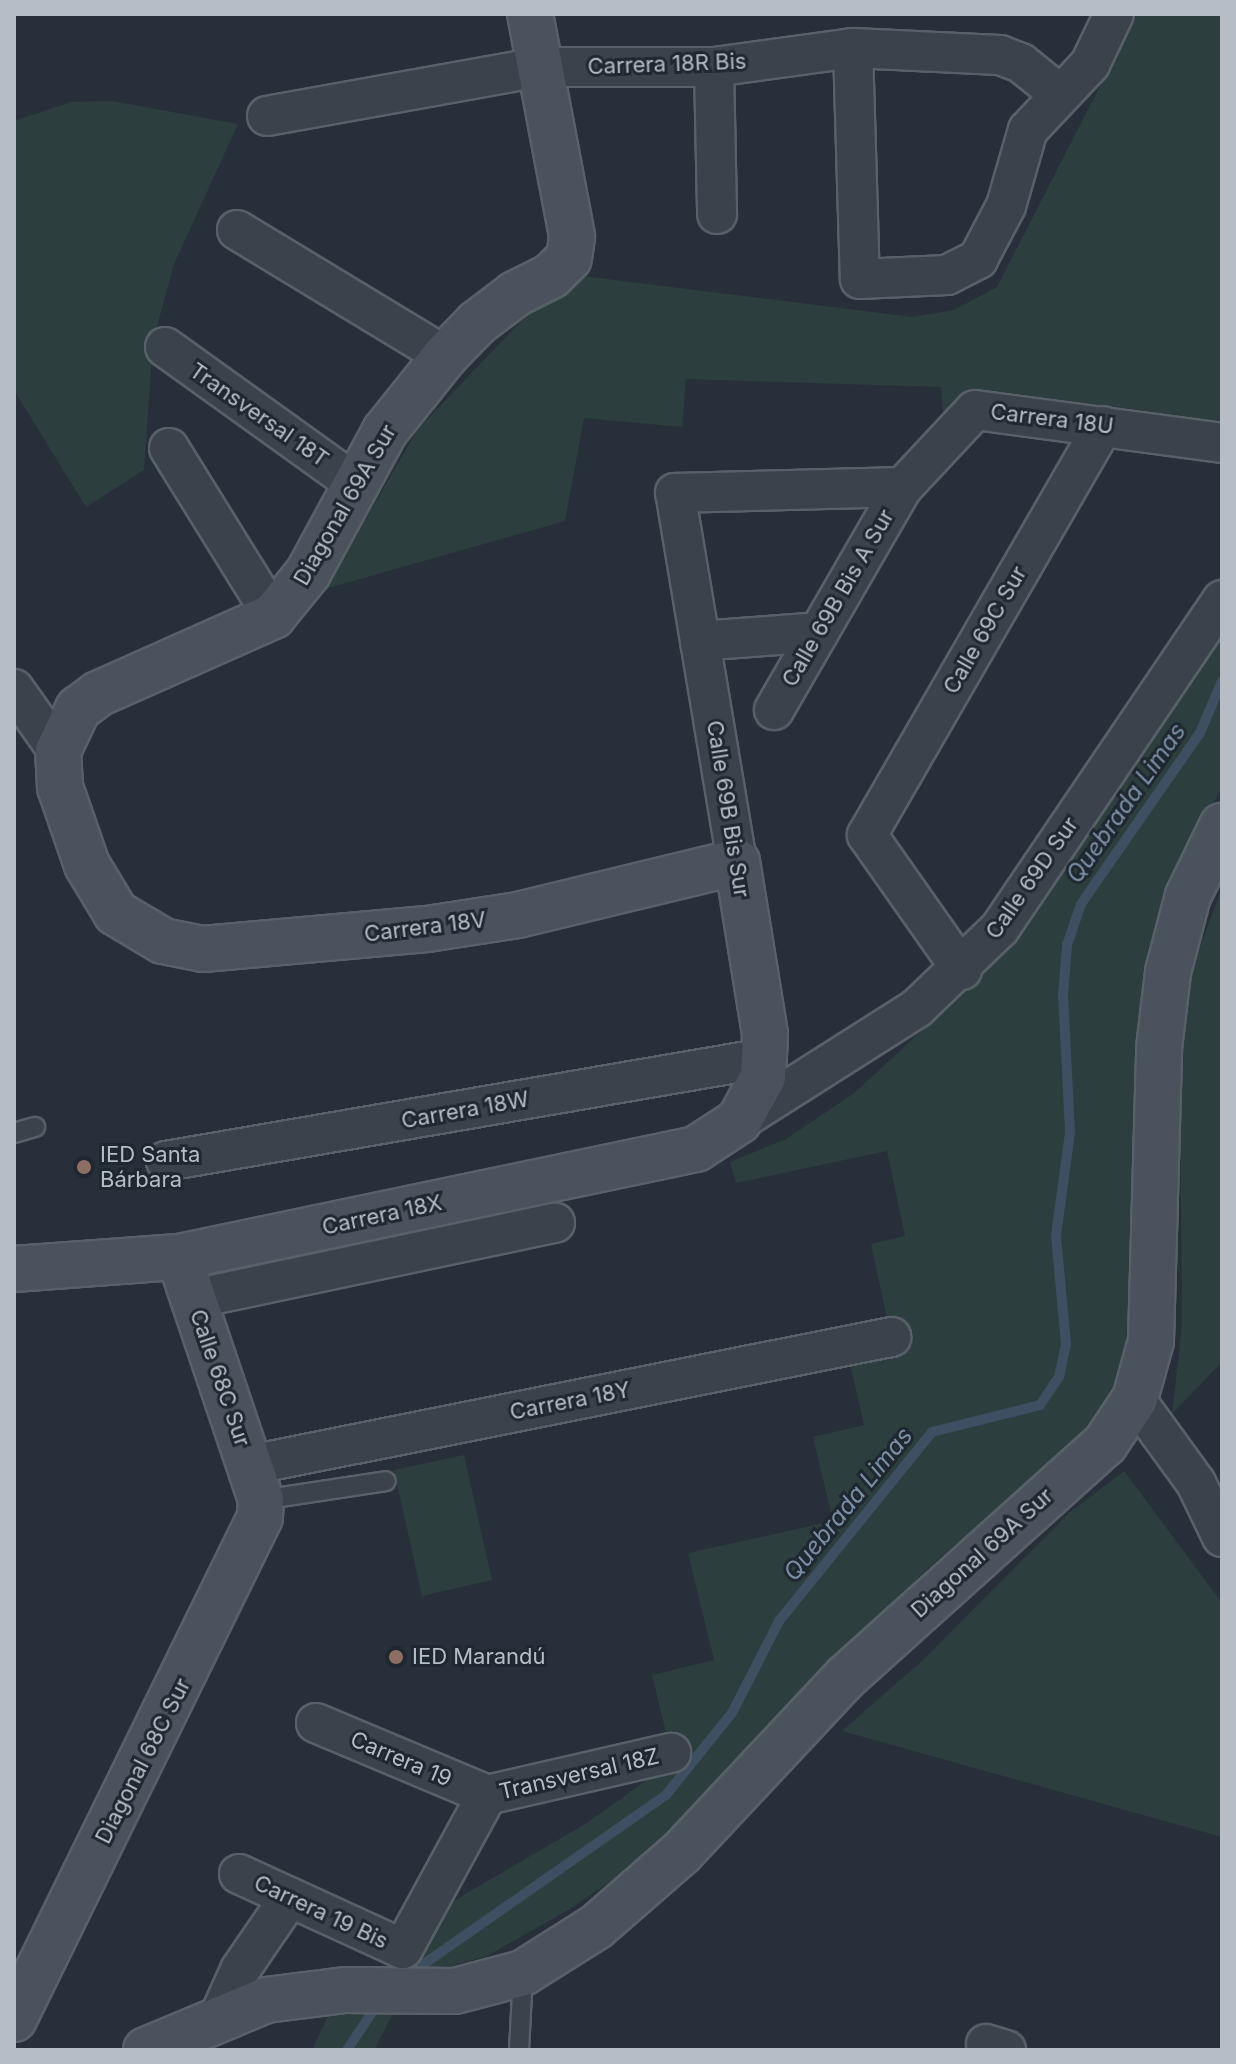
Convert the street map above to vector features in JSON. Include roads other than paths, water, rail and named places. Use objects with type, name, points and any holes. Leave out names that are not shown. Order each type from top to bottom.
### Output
[{"type":"street","name":"Diagonal 69A Sur","points":[[58,751],[78,709],[98,694],[273,616],[308,573],[354,483],[385,431],[445,356],[477,323],[515,294],[551,276],[569,258],[572,236],[530,14]]},
{"type":"street","points":[[853,48],[860,279],[947,275],[978,259],[1006,206],[1028,130],[1058,93],[1090,64],[1114,14]]},
{"type":"street","name":"Carrera 18R Bis","points":[[267,116],[540,67],[714,67],[853,48],[1000,55],[1021,63],[1058,93]]},
{"type":"street","points":[[714,67],[717,214]]},
{"type":"street","points":[[237,230],[445,356]]},
{"type":"street","name":"Transversal 18T","points":[[165,347],[354,483]]},
{"type":"street","name":"Carrera 18U","points":[[903,487],[975,410],[1222,443]]},
{"type":"street","name":"Calle 69C Sur","points":[[962,970],[867,835],[1103,426]]},
{"type":"street","points":[[169,448],[273,616]]},
{"type":"street","name":"Calle 69B Bis Sur","points":[[739,1121],[763,1077],[765,1058],[737,862],[675,493],[903,487]]},
{"type":"street","name":"Calle 69B Bis A Sur","points":[[774,710],[903,487]]},
{"type":"street","name":"Calle 69D Sur","points":[[739,1121],[866,1043],[962,970],[1000,928],[1222,600]]},
{"type":"street","points":[[700,641],[819,632]]},
{"type":"street","points":[[14,689],[58,751]]},
{"type":"street","name":"Carrera 18V","points":[[58,751],[60,787],[87,865],[116,913],[163,941],[218,948],[427,929],[518,915],[737,862]]},
{"type":"street","name":"Diagonal 69A Sur","points":[[146,2050],[266,2000],[345,1990],[455,1991],[523,1973],[596,1927],[682,1852],[846,1677],[1105,1444],[1135,1399],[1155,1303],[1159,1048],[1168,972],[1188,896],[1222,826]]},
{"type":"street","name":"Carrera 18W","points":[[166,1161],[765,1058]]},
{"type":"street","name":"Carrera 18X","points":[[14,1269],[179,1257],[671,1156],[696,1149],[739,1121]]},
{"type":"street","name":"Carrera 18X","points":[[193,1299],[555,1223]]},
{"type":"street","name":"Calle 68C Sur","points":[[179,1257],[256,1483]]},
{"type":"street","name":"Carrera 18Y","points":[[256,1483],[891,1337]]},
{"type":"street","points":[[1135,1399],[1196,1483],[1222,1537]]},
{"type":"street","name":"Diagonal 68C Sur","points":[[14,2019],[227,1593],[260,1517],[256,1483]]},
{"type":"street","name":"Carrera 19","points":[[316,1723],[487,1795]]},
{"type":"street","name":"Transversal 18Z","points":[[487,1795],[671,1753]]},
{"type":"street","name":"Carrera 19 Bis","points":[[239,1874],[403,1949],[487,1795]]},
{"type":"street","points":[[218,2019],[240,1970],[290,1897]]},
{"type":"lane","points":[[14,1133],[35,1127]]},
{"type":"lane","points":[[256,1483],[386,1481]]},
{"type":"lane","points":[[522,2048],[523,1973]]},
{"type":"waterway","name":"Quebrada Limas","points":[[408,1975],[666,1795],[732,1713],[779,1621],[932,1432],[1040,1405],[1059,1377],[1066,1344],[1056,1236],[1070,1132],[1063,995],[1067,945],[1081,904],[1200,733],[1222,681]]},
{"type":"waterway","name":"Quebrada Limas","points":[[347,2050],[379,2002]]},
{"type":"place","name":"IED Santa Bárbara","points":[[84,1167]]},
{"type":"place","name":"IED Marandú","points":[[396,1657]]}]
